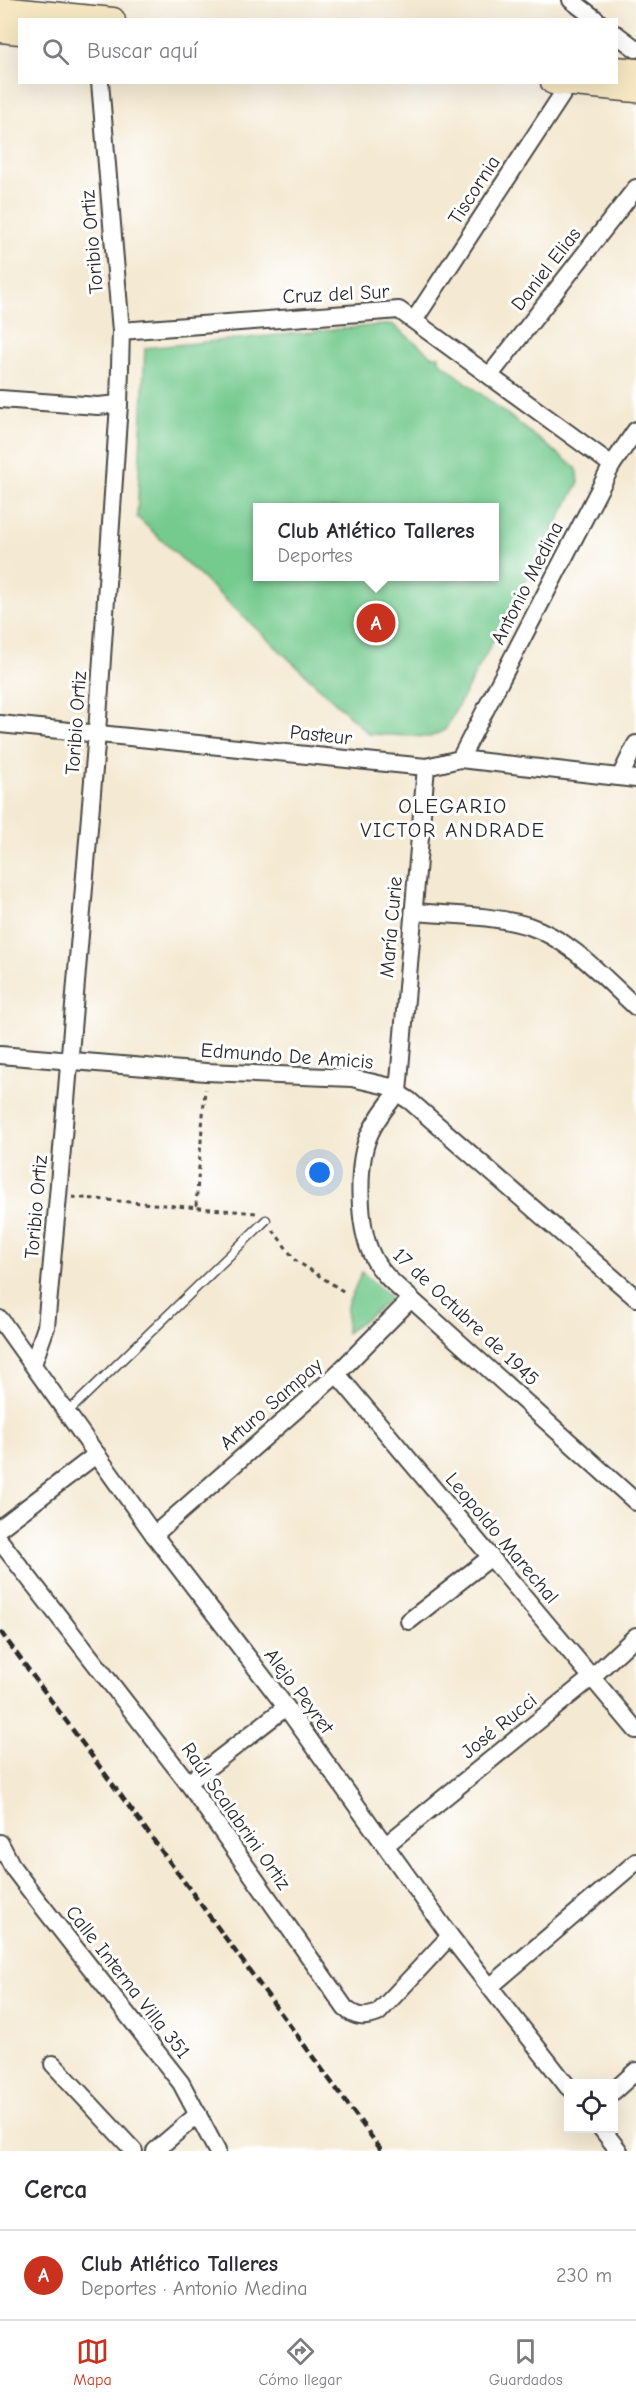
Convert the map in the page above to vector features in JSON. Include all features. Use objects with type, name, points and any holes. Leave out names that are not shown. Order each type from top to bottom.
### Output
[{"type":"main road","points":[[0,9],[92,18]]},
{"type":"main road","points":[[0,30],[18,32]]},
{"type":"main road","points":[[618,69],[636,71]]},
{"type":"main road","points":[[572,84],[636,90]]},
{"type":"street","points":[[571,0],[594,18]]},
{"type":"street","points":[[618,36],[636,49]]},
{"type":"street","name":"Toribio Ortiz","points":[[33,1364],[46,1327],[58,1196],[97,733],[119,404],[121,331],[100,84]]},
{"type":"street","name":"Tiscornia","points":[[415,320],[560,84]]},
{"type":"street","name":"Daniel Elias","points":[[490,375],[636,188]]},
{"type":"street","name":"Cruz del Sur","points":[[121,331],[388,309],[399,310],[612,465]]},
{"type":"street","points":[[0,399],[98,406],[119,404]]},
{"type":"street","name":"Antonio Medina","points":[[460,759],[612,465],[636,430]]},
{"type":"street","name":"Pasteur","points":[[0,724],[426,767],[460,759],[628,778]]},
{"type":"street","points":[[628,778],[636,744]]},
{"type":"street","name":"María Curie","points":[[398,1092],[426,767]]},
{"type":"street","points":[[414,912],[488,918],[531,927],[553,937],[579,955],[636,1007]]},
{"type":"street","name":"Edmundo De Amicis","points":[[0,1055],[206,1072],[352,1078],[372,1081],[398,1092],[636,1298]]},
{"type":"street","name":"17 de Octubre de 1945","points":[[398,1092],[370,1133],[364,1148],[361,1216],[371,1254],[381,1270],[411,1299],[636,1502]]},
{"type":"street","name":"Arturo Sampay","points":[[154,1535],[337,1374],[411,1299]]},
{"type":"street","name":"Alejo Peyret","points":[[0,1318],[154,1535],[286,1707],[450,1936],[564,2081]]},
{"type":"street","name":"Leopoldo Marechal","points":[[337,1374],[636,1730]]},
{"type":"street","points":[[0,1528],[97,1455]]},
{"type":"street","name":"Raúl Scalabrini Ortiz","points":[[0,1541],[188,1783],[338,1998],[353,2015],[365,2018],[378,2013],[450,1936]]},
{"type":"street","points":[[409,1621],[491,1557]]},
{"type":"street","name":"José Rucci","points":[[386,1845],[591,1678],[636,1636]]},
{"type":"street","points":[[188,1783],[286,1707]]},
{"type":"street","name":"Calle Interna Villa 351","points":[[0,1843],[24,1882],[181,2083],[217,2151]]},
{"type":"street","points":[[490,1986],[636,1862]]},
{"type":"street","points":[[53,2064],[134,2151]]},
{"type":"street","points":[[618,2087],[636,2071]]},
{"type":"street","points":[[155,2151],[198,2114]]},
{"type":"street","points":[[605,2133],[619,2151]]},
{"type":"lane","points":[[66,1413],[266,1220]]},
{"type":"path","points":[[196,1206],[206,1072]]},
{"type":"path","points":[[58,1196],[258,1213],[266,1220],[295,1260],[346,1293]]},
{"type":"green space","points":[[392,324],[432,356],[439,356],[439,361],[577,469],[579,482],[445,730],[430,737],[369,734],[137,517],[145,348]]},
{"type":"green space","points":[[362,1272],[392,1299],[346,1333],[347,1306]]},
{"type":"railway","points":[[0,1631],[382,2151]]},
{"type":"place","name":"Club Atlético Talleres","points":[[376,623]]},
{"type":"district","name":"OLEGARIO VICTOR ANDRADE","points":[[453,818]]}]
